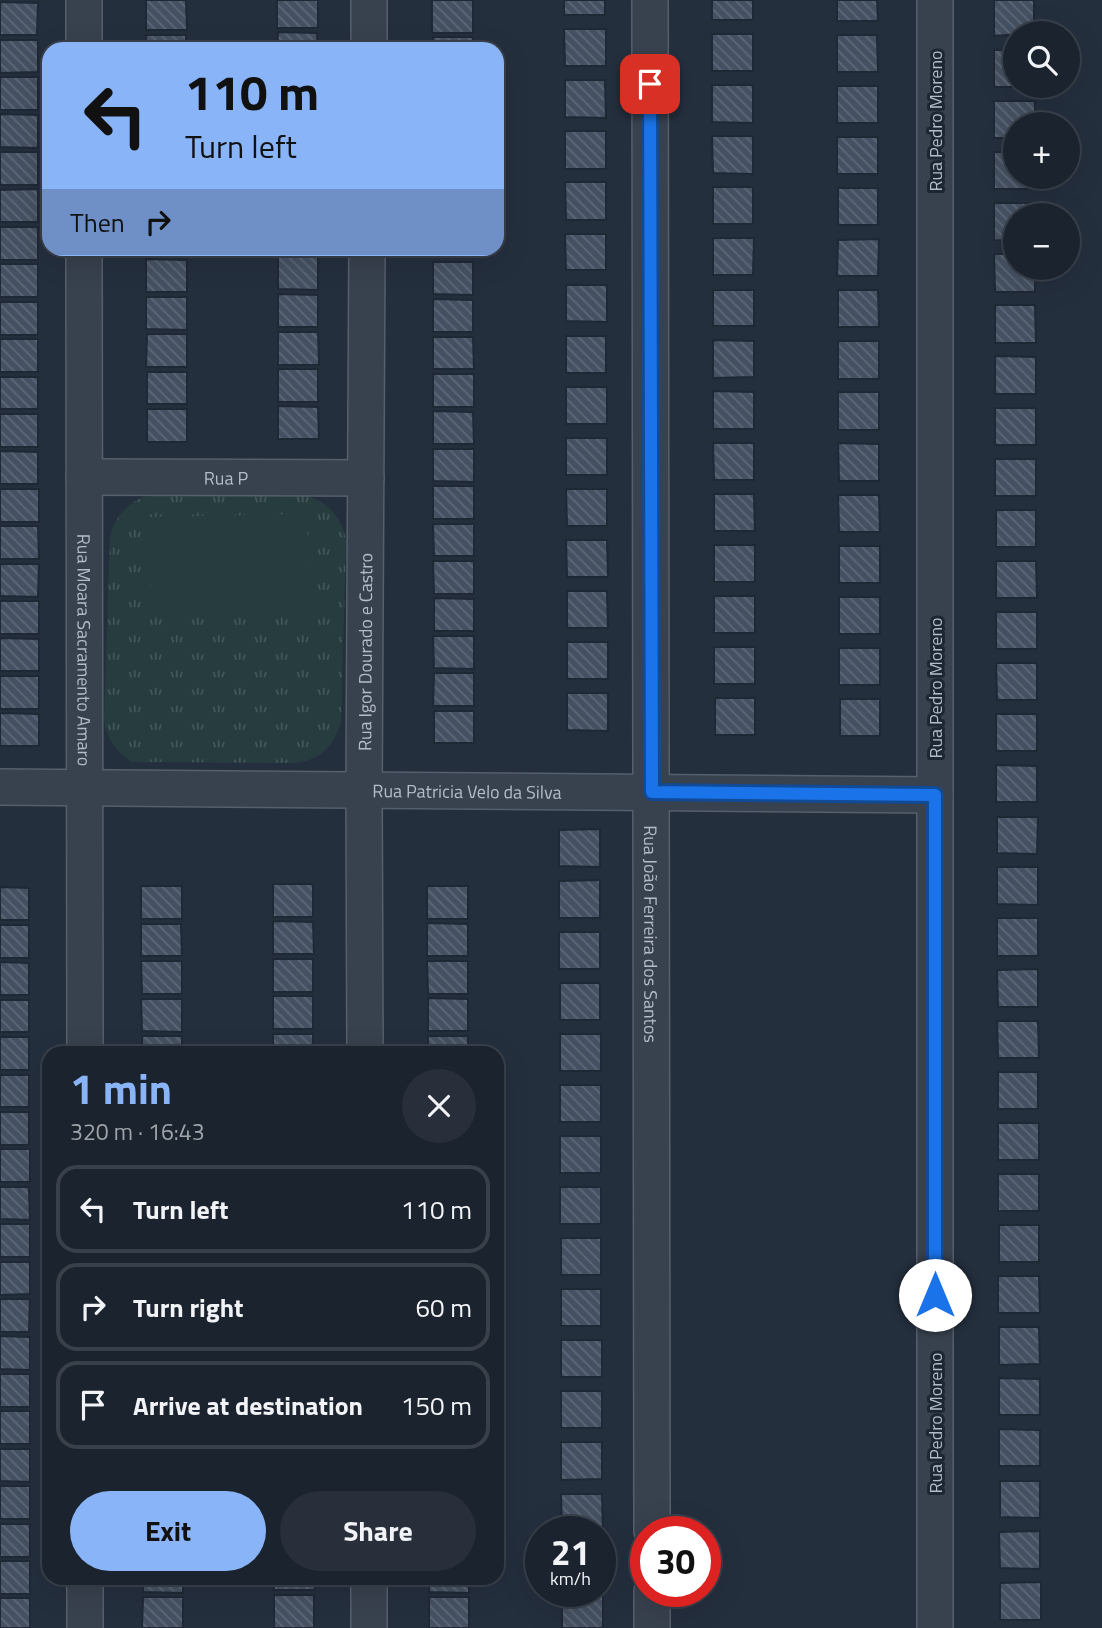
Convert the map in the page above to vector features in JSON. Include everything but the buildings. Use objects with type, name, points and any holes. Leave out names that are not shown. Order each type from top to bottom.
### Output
[{"type":"street","points":[[84,0],[84,42]]},
{"type":"street","points":[[369,0],[369,42]]},
{"type":"street","name":"Rua João Ferreira dos Santos","points":[[650,0],[652,1516]]},
{"type":"street","name":"Rua Pedro Moreno","points":[[935,0],[935,1628]]},
{"type":"street","name":"Rua Moara Sacramento Amaro","points":[[84,256],[85,1046]]},
{"type":"street","name":"Rua Igor Dourado e Castro","points":[[365,1046],[367,256]]},
{"type":"street","name":"Rua P","points":[[84,477],[366,478]]},
{"type":"street","name":"Rua Patricia Velo da Silva","points":[[0,787],[935,795]]},
{"type":"street","points":[[85,1585],[85,1628]]},
{"type":"street","points":[[369,1585],[369,1628]]},
{"type":"street","points":[[652,1607],[652,1628]]},
{"type":"green space","points":[[157,493],[300,494],[324,504],[336,516],[346,540],[341,722],[334,739],[317,756],[292,763],[132,762],[113,744],[104,719],[110,536],[127,507],[141,498]]},
{"type":"green space","points":[[307,514],[309,608],[151,610],[149,517]]},
{"type":"route","points":[[650,84],[652,792],[935,795],[935,1295]]}]
